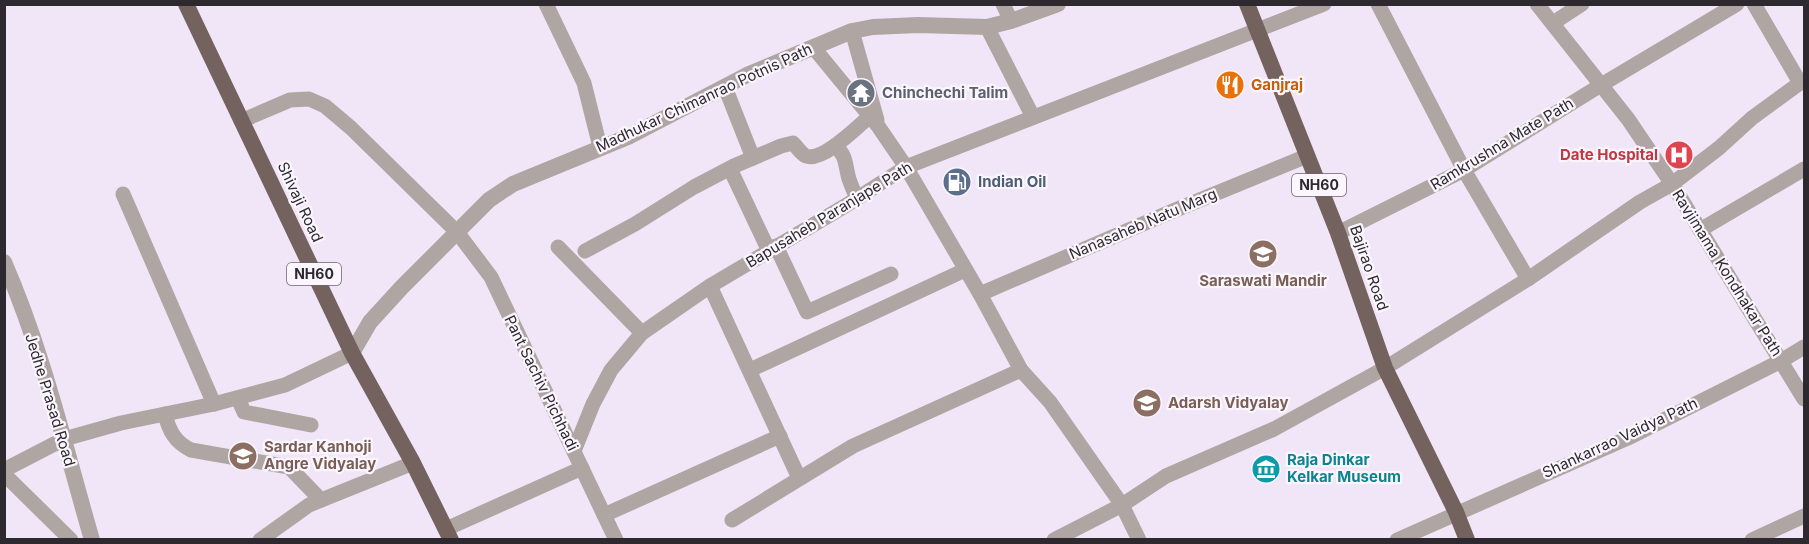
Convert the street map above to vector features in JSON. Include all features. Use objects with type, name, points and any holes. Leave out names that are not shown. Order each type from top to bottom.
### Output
[{"type":"highway","name":"Shivaji Road","points":[[186,4],[352,353],[413,463],[449,534]]},
{"type":"highway","name":"Bajirao Road","points":[[1247,4],[1338,233],[1385,368],[1456,512],[1467,540]]},
{"type":"street","points":[[546,4],[585,83],[600,147]]},
{"type":"street","points":[[1003,4],[1011,21]]},
{"type":"street","name":"Madhukar Chimanrao Potnis Path","points":[[352,353],[370,322],[489,200],[513,184],[664,119],[747,75],[852,31],[873,27],[918,25],[987,27],[1058,4]]},
{"type":"street","name":"Bapusaheb Paranjape Path","points":[[574,451],[593,404],[611,370],[642,333],[710,286],[906,167],[1324,4]]},
{"type":"street","points":[[1377,4],[1464,170],[1528,279]]},
{"type":"street","name":"Ravjimama Kondhakar Path","points":[[1537,4],[1628,119],[1671,184],[1804,399]]},
{"type":"street","points":[[1553,23],[1582,4]]},
{"type":"street","name":"Ramkrushna Mate Path","points":[[1338,233],[1464,170],[1737,4]]},
{"type":"street","points":[[1054,540],[1122,505],[1166,476],[1274,429],[1385,368],[1528,279],[1640,202],[1671,184],[1719,148],[1752,118],[1802,82],[1754,4]]},
{"type":"street","points":[[987,27],[1033,117]]},
{"type":"street","points":[[852,31],[874,121]]},
{"type":"street","points":[[813,47],[874,121],[906,167],[1021,370],[1050,402],[1122,505],[1139,540]]},
{"type":"street","points":[[725,87],[753,158]]},
{"type":"street","name":"Pant Sachiv Pichhadi","points":[[241,121],[290,100],[309,99],[325,106],[351,128],[457,231],[491,277],[616,540]]},
{"type":"street","points":[[585,251],[635,224],[694,187],[753,158],[793,143],[804,156],[809,157],[835,146],[874,121]]},
{"type":"street","points":[[835,146],[846,159],[848,175],[857,198]]},
{"type":"street","name":"Nanasaheb Natu Marg","points":[[980,294],[1173,210],[1307,156]]},
{"type":"street","points":[[1700,231],[1804,169]]},
{"type":"street","points":[[733,175],[807,312],[891,274]]},
{"type":"street","points":[[123,194],[214,404]]},
{"type":"street","points":[[558,248],[642,333]]},
{"type":"street","name":"Jedhe Prasad Road","points":[[4,262],[38,355],[92,540]]},
{"type":"street","points":[[750,370],[965,270]]},
{"type":"street","points":[[710,286],[799,478]]},
{"type":"street","name":"Shankarrao Vaidya Path","points":[[1397,540],[1456,512],[1629,438],[1781,361],[1804,346]]},
{"type":"street","points":[[72,540],[4,472],[64,439],[120,423],[214,404],[285,385],[352,353]]},
{"type":"street","points":[[732,520],[853,446],[1021,370]]},
{"type":"street","points":[[238,398],[244,412],[311,425]]},
{"type":"street","points":[[165,414],[171,435],[183,446],[191,450],[289,467],[321,500]]},
{"type":"street","points":[[604,515],[780,436]]},
{"type":"street","points":[[260,540],[309,505],[413,463]]},
{"type":"street","points":[[449,534],[582,468]]},
{"type":"street","points":[[1752,540],[1804,516]]},
{"type":"place","name":"Ganjraj","points":[[1230,85]]},
{"type":"place","name":"Chinchechi Talim","points":[[861,93]]},
{"type":"place","name":"Date Hospital","points":[[1679,155]]},
{"type":"place","name":"Indian Oil","points":[[957,182]]},
{"type":"place","name":"Saraswati Mandir","points":[[1263,254]]},
{"type":"place","name":"Adarsh Vidyalay","points":[[1147,403]]},
{"type":"place","name":"Sardar Kanhoji Angre Vidyalay","points":[[243,456]]},
{"type":"place","name":"Raja Dinkar Kelkar Museum","points":[[1266,469]]}]
